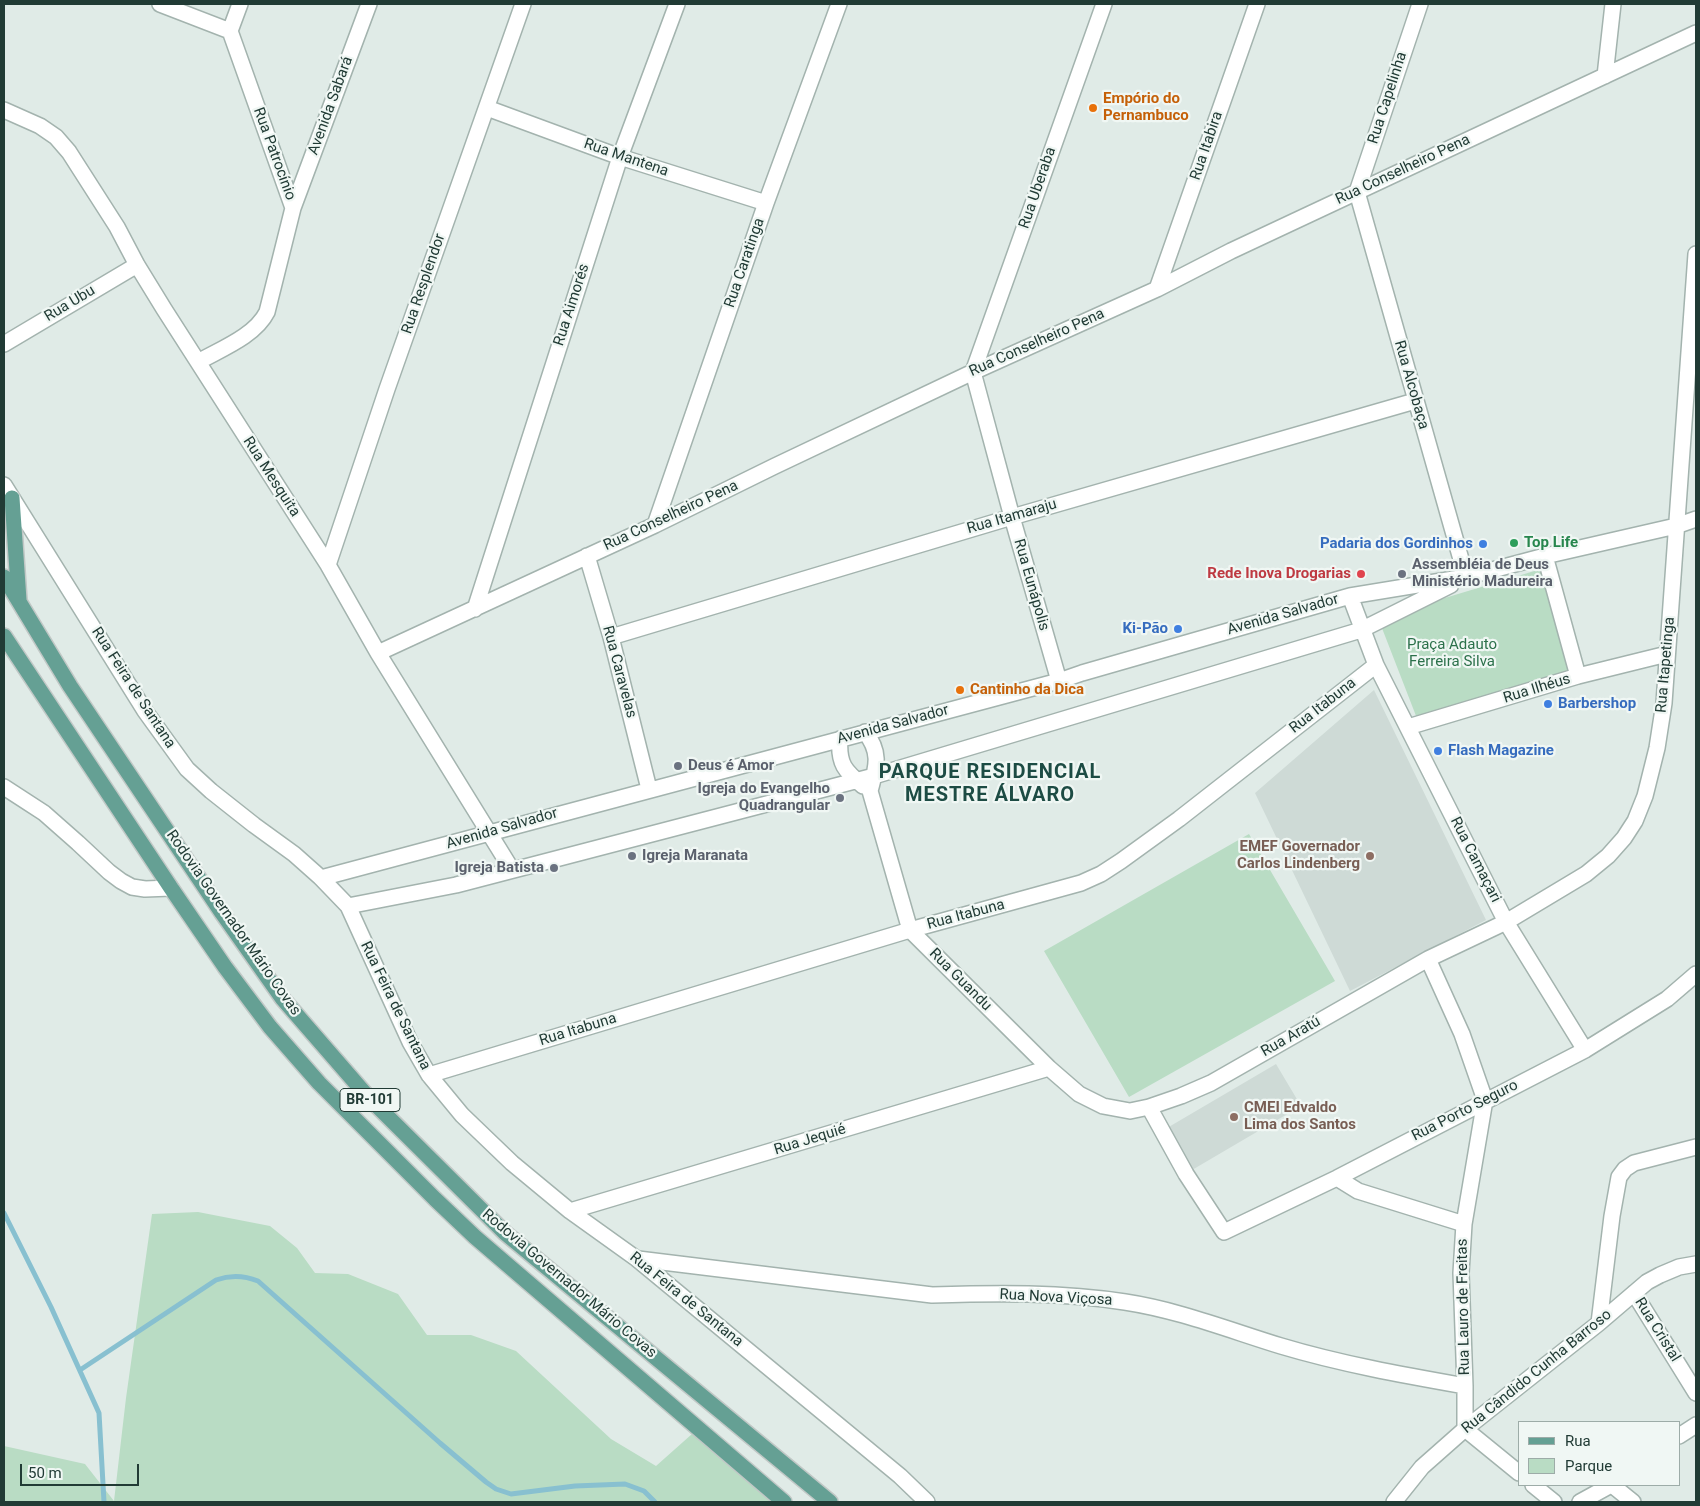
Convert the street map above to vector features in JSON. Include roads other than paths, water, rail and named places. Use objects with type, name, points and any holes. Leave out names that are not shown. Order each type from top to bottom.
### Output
[{"type":"main road","points":[[12,498],[19,601]]},
{"type":"main road","name":"Rodovia Governador Mário Covas","points":[[4,577],[70,686],[222,913],[282,998],[368,1097],[505,1232],[830,1502]]},
{"type":"main road","name":"Rodovia Governador Mário Covas","points":[[4,636],[225,967],[270,1027],[319,1083],[402,1167],[475,1236],[784,1502]]},
{"type":"street","points":[[160,4],[230,31],[240,4]]},
{"type":"street","name":"Avenida Sabará","points":[[293,208],[369,4]]},
{"type":"street","name":"Rua Resplendor","points":[[328,565],[394,370],[523,4]]},
{"type":"street","name":"Rua Aimorés","points":[[475,609],[620,157],[677,4]]},
{"type":"street","name":"Rua Caratinga","points":[[655,525],[766,203],[839,4]]},
{"type":"street","name":"Rua Uberaba","points":[[973,372],[1104,4]]},
{"type":"street","name":"Rua Itabira","points":[[1158,289],[1257,4]]},
{"type":"street","name":"Rua Capelinha","points":[[1357,192],[1420,4]]},
{"type":"street","points":[[1605,76],[1613,4]]},
{"type":"street","name":"Rua Patrocínio","points":[[198,362],[254,330],[263,319],[267,312],[293,208],[230,31]]},
{"type":"street","name":"Rua Conselheiro Pena","points":[[378,653],[655,525],[973,372],[1158,289],[1231,251],[1696,33]]},
{"type":"street","name":"Rua Mantena","points":[[487,108],[620,157],[766,203]]},
{"type":"street","name":"Rua Mesquita","points":[[4,110],[40,126],[56,137],[69,152],[117,227],[137,264],[198,362],[328,565],[378,653],[512,870]]},
{"type":"street","name":"Rua Alcobaça","points":[[1357,192],[1466,577]]},
{"type":"street","name":"Rua Itapetinga","points":[[1428,959],[1506,922],[1586,874],[1608,856],[1624,838],[1645,796],[1657,748],[1664,703],[1696,254]]},
{"type":"street","name":"Rua Ubu","points":[[4,344],[137,264]]},
{"type":"street","name":"Rua Eunápolis","points":[[973,372],[1059,681]]},
{"type":"street","name":"Rua Itamaraju","points":[[611,637],[1012,517],[1415,400]]},
{"type":"street","name":"Rua Feira de Santana","points":[[4,485],[146,711],[187,769],[211,791],[294,854],[348,906],[399,1020],[429,1075],[469,1122],[512,1162],[570,1211],[637,1259],[900,1476],[927,1502]]},
{"type":"street","name":"Avenida Salvador","points":[[321,878],[1059,681],[1350,596],[1466,577],[1545,556],[1676,526],[1696,519]]},
{"type":"street","name":"Rua Caravelas","points":[[587,556],[611,637],[650,789]]},
{"type":"street","points":[[1545,556],[1578,676]]},
{"type":"street","name":"Avenida Salvador","points":[[348,906],[456,885],[874,776],[1361,630],[1466,577]]},
{"type":"street","points":[[1350,596],[1361,630],[1376,665]]},
{"type":"street","name":"Rua Ilhéus","points":[[1408,727],[1578,676],[1667,654]]},
{"type":"street","name":"Rua Camaçari","points":[[1376,665],[1506,922],[1584,1050]]},
{"type":"street","name":"Rua Itabuna","points":[[429,1075],[910,930],[1082,883],[1101,874],[1178,819],[1376,665]]},
{"type":"street","points":[[840,739],[839,750],[843,767],[870,791],[877,763],[874,746],[865,732]]},
{"type":"street","points":[[4,787],[44,813],[120,881],[132,887],[145,889],[171,888]]},
{"type":"street","name":"Rua Guandu","points":[[870,791],[910,930],[1049,1068]]},
{"type":"street","name":"Rua Lauro de Freitas","points":[[1428,959],[1462,1034],[1485,1100],[1464,1224],[1461,1273],[1466,1386],[1465,1429]]},
{"type":"street","name":"Rua Aratú","points":[[1049,1068],[1079,1094],[1103,1106],[1130,1111],[1149,1107],[1181,1096],[1211,1082],[1428,959]]},
{"type":"street","name":"Rua Porto Seguro","points":[[1149,1107],[1186,1174],[1224,1232],[1337,1178],[1584,1050],[1667,1000],[1696,974]]},
{"type":"street","name":"Rua Jequié","points":[[570,1211],[1049,1068]]},
{"type":"street","points":[[1599,1323],[1612,1216],[1619,1177],[1634,1164],[1696,1147]]},
{"type":"street","points":[[1337,1178],[1366,1194],[1464,1224]]},
{"type":"street","name":"Rua Nova Viçosa","points":[[637,1259],[932,1295],[1077,1297],[1124,1302],[1161,1309],[1282,1346],[1372,1370],[1466,1386]]},
{"type":"street","name":"Rua Cândido Cunha Barroso","points":[[1394,1502],[1422,1467],[1465,1429],[1599,1323],[1647,1282],[1679,1268],[1696,1264]]},
{"type":"street","name":"Rua Cristal","points":[[1634,1293],[1696,1392]]},
{"type":"street","points":[[1680,1435],[1696,1425]]},
{"type":"street","points":[[1465,1429],[1518,1472]]},
{"type":"street","points":[[1534,1486],[1554,1502]]},
{"type":"street","points":[[1580,1502],[1609,1486]]},
{"type":"street","points":[[1612,1486],[1633,1502]]},
{"type":"waterway","points":[[4,1213],[51,1307],[99,1413],[104,1502]]},
{"type":"waterway","points":[[80,1370],[216,1280],[226,1277],[247,1278],[258,1281],[440,1443],[496,1489],[511,1494],[575,1486],[625,1484],[644,1491],[655,1502]]},
{"type":"place","name":"Empório do Pernambuco","points":[[1093,108]]},
{"type":"place","name":"Top Life","points":[[1514,543]]},
{"type":"place","name":"Padaria dos Gordinhos","points":[[1483,544]]},
{"type":"place","name":"Rede Inova Drogarias","points":[[1361,574]]},
{"type":"place","name":"Assembléia de Deus Ministério Madureira","points":[[1402,574]]},
{"type":"place","name":"Ki-Pão","points":[[1178,629]]},
{"type":"place","name":"Cantinho da Dica","points":[[960,690]]},
{"type":"place","name":"Barbershop","points":[[1548,704]]},
{"type":"place","name":"Flash Magazine","points":[[1438,751]]},
{"type":"place","name":"Deus é Amor","points":[[678,766]]},
{"type":"place","name":"Igreja do Evangelho Quadrangular","points":[[840,798]]},
{"type":"place","name":"Igreja Maranata","points":[[632,856]]},
{"type":"place","name":"EMEF Governador Carlos Lindenberg","points":[[1370,856]]},
{"type":"place","name":"Igreja Batista","points":[[554,868]]},
{"type":"place","name":"CMEI Edvaldo Lima dos Santos","points":[[1234,1117]]},
{"type":"district","name":"PARQUE RESIDENCIAL MESTRE ÁLVARO","points":[[990,784]]},
{"type":"park label","name":"Praça Adauto Ferreira Silva","points":[[1452,654]]}]
